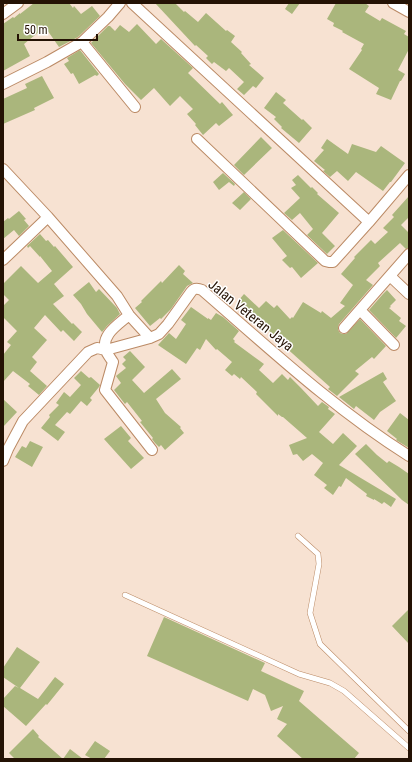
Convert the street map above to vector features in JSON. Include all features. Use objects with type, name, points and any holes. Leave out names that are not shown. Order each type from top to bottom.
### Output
[{"type":"street","points":[[3,14],[18,3]]},
{"type":"street","points":[[3,83],[47,62],[82,42],[120,3]]},
{"type":"street","points":[[132,3],[369,222]]},
{"type":"street","points":[[393,3],[409,12]]},
{"type":"street","points":[[82,42],[135,108]]},
{"type":"street","points":[[197,139],[327,262],[333,262],[409,175]]},
{"type":"street","points":[[3,169],[48,217],[117,296],[129,315],[150,338]]},
{"type":"street","points":[[3,260],[48,217]]},
{"type":"street","points":[[344,328],[409,254]]},
{"type":"street","points":[[390,276],[409,294]]},
{"type":"street","name":"Jalan Veteran Jaya","points":[[3,461],[8,448],[23,421],[88,352],[97,348],[106,350],[150,338],[159,334],[191,292],[196,288],[202,290],[310,382],[355,418],[409,456]]},
{"type":"street","points":[[360,310],[394,345]]},
{"type":"street","points":[[129,315],[109,332],[106,338],[106,350],[113,362],[105,390],[152,450]]},
{"type":"lane","points":[[298,536],[318,554],[319,564],[310,613],[320,644],[409,731]]},
{"type":"lane","points":[[125,595],[299,674],[330,683],[344,691],[409,748]]},
{"type":"building","points":[[34,3],[69,3],[81,14],[92,6],[100,16],[78,37],[59,47],[45,27],[24,44],[30,56],[3,71],[3,24],[20,14]]},
{"type":"building","points":[[155,3],[175,3],[184,12],[185,11],[198,22],[206,13],[226,31],[227,30],[235,36],[231,42],[242,52],[241,53],[251,64],[249,65],[264,78],[256,88],[253,86],[244,95],[237,89],[244,82],[229,68],[226,71],[214,62],[212,64],[206,58],[208,56],[196,45],[195,46]]},
{"type":"building","points":[[289,3],[300,3],[292,14],[285,9]]},
{"type":"building","points":[[336,3],[365,3],[369,6],[365,12],[380,21],[382,18],[406,31],[404,34],[409,37],[409,49],[398,70],[405,74],[391,100],[376,94],[379,88],[349,69],[362,50],[361,49],[364,44],[333,26],[334,23],[327,19]]},
{"type":"building","points":[[137,24],[156,44],[161,39],[193,68],[188,73],[220,104],[222,102],[233,115],[219,126],[216,123],[203,135],[187,114],[193,109],[180,96],[170,106],[154,88],[141,100],[125,84],[91,43],[108,26],[115,31],[120,25],[129,32]]},
{"type":"building","points":[[80,50],[99,74],[79,84],[73,73],[71,74],[64,64],[69,61],[67,58]]},
{"type":"building","points":[[42,76],[54,98],[34,108],[35,110],[3,124],[3,99],[27,88],[25,84]]},
{"type":"building","points":[[276,92],[286,100],[283,103],[312,128],[299,143],[281,128],[282,127],[274,119],[276,117],[264,108]]},
{"type":"building","points":[[261,137],[272,148],[244,175],[234,165]]},
{"type":"building","points":[[327,139],[348,154],[352,144],[376,152],[381,146],[405,163],[383,191],[356,172],[348,181],[337,171],[330,177],[323,171],[325,170],[314,161],[324,150],[321,148]]},
{"type":"building","points":[[223,173],[235,184],[234,186],[229,182],[219,190],[213,182]]},
{"type":"building","points":[[298,175],[339,213],[322,233],[335,246],[327,254],[307,235],[313,229],[300,213],[292,220],[284,213],[300,198],[291,188],[296,185],[292,180]]},
{"type":"building","points":[[244,192],[251,199],[240,210],[232,203]]},
{"type":"building","points":[[409,196],[409,217],[401,225],[409,233],[409,248],[406,249],[400,243],[378,263],[380,266],[366,280],[373,285],[338,327],[340,333],[346,334],[360,319],[386,346],[374,359],[372,357],[355,371],[359,374],[337,396],[328,389],[330,387],[274,337],[276,336],[261,325],[238,301],[244,294],[259,308],[266,301],[274,308],[277,305],[290,319],[292,317],[293,318],[303,302],[321,313],[322,311],[331,318],[345,306],[340,303],[353,285],[341,274],[355,258],[354,257],[371,240],[375,244],[388,232],[383,228],[394,217],[392,215]]},
{"type":"building","points":[[19,211],[26,219],[24,220],[29,226],[19,236],[14,230],[3,239],[3,222]]},
{"type":"building","points":[[283,230],[318,263],[301,278],[292,267],[290,268],[282,260],[287,256],[272,238]]},
{"type":"building","points":[[40,234],[46,241],[48,240],[54,247],[55,246],[73,267],[54,284],[64,296],[53,304],[82,332],[74,341],[63,330],[61,332],[45,315],[34,328],[47,340],[32,357],[37,362],[30,371],[47,386],[39,395],[28,386],[30,384],[13,371],[3,382],[3,355],[11,345],[7,342],[17,331],[3,317],[3,306],[9,300],[3,294],[3,284],[21,266],[38,283],[52,271],[30,246],[28,248],[27,246]]},
{"type":"building","points":[[179,265],[185,271],[183,274],[193,283],[187,286],[171,309],[161,319],[160,318],[150,326],[135,308]]},
{"type":"building","points":[[89,282],[96,292],[99,289],[117,308],[120,314],[102,332],[73,295]]},
{"type":"building","points":[[387,290],[396,300],[389,308],[401,318],[399,321],[406,326],[396,338],[369,310]]},
{"type":"building","points":[[191,307],[211,320],[216,313],[239,331],[233,339],[235,341],[234,342],[264,364],[259,370],[273,383],[282,374],[288,380],[290,377],[318,406],[322,402],[329,407],[328,409],[335,414],[319,432],[333,444],[343,433],[357,446],[339,465],[396,499],[391,507],[384,502],[382,504],[366,496],[367,494],[346,478],[341,487],[339,486],[333,495],[324,488],[327,485],[314,475],[323,463],[312,454],[303,461],[297,454],[293,455],[289,445],[307,438],[283,417],[278,414],[278,416],[256,394],[257,392],[241,377],[240,379],[234,374],[232,376],[225,370],[232,362],[217,349],[216,350],[206,339],[200,350],[197,348],[186,364],[158,345],[169,333],[176,339],[186,324],[181,320]]},
{"type":"building","points":[[130,351],[145,367],[132,380],[144,393],[172,369],[181,379],[156,399],[165,413],[181,427],[180,428],[184,433],[165,450],[161,445],[159,447],[155,443],[152,439],[153,438],[140,422],[142,421],[127,402],[125,404],[114,390],[121,383],[116,376],[126,368],[122,364],[126,360],[123,357]]},
{"type":"building","points":[[81,371],[100,385],[90,398],[92,400],[87,406],[81,401],[70,414],[67,412],[55,425],[65,432],[58,441],[41,428],[50,417],[49,415],[59,405],[56,403],[64,392],[70,397],[81,385],[74,378]]},
{"type":"building","points":[[383,372],[387,379],[383,382],[396,401],[380,412],[374,420],[356,406],[354,409],[339,397]]},
{"type":"building","points":[[3,399],[17,412],[3,427]]},
{"type":"building","points":[[400,413],[409,420],[409,448],[396,440],[397,439],[387,431]]},
{"type":"building","points":[[121,426],[131,438],[128,441],[144,458],[131,469],[104,439]]},
{"type":"building","points":[[30,441],[43,447],[32,467],[15,457],[22,446],[26,448]]},
{"type":"building","points":[[366,444],[387,463],[389,461],[409,474],[409,505],[355,454]]},
{"type":"building","points":[[409,609],[409,644],[392,626]]},
{"type":"building","points":[[164,617],[265,663],[261,671],[304,691],[299,701],[359,753],[354,759],[303,759],[277,736],[287,724],[277,719],[283,706],[271,711],[265,695],[253,689],[248,701],[147,656]]},
{"type":"building","points":[[17,647],[40,662],[20,688],[38,699],[55,677],[64,684],[47,705],[46,704],[26,726],[3,706],[3,699],[15,686],[19,688],[3,677],[3,668]]},
{"type":"building","points":[[33,729],[39,736],[38,737],[63,759],[15,759],[9,753]]},
{"type":"building","points":[[95,741],[110,751],[104,759],[92,759],[85,755]]},
{"type":"building","points":[[70,749],[83,759],[63,759]]}]
